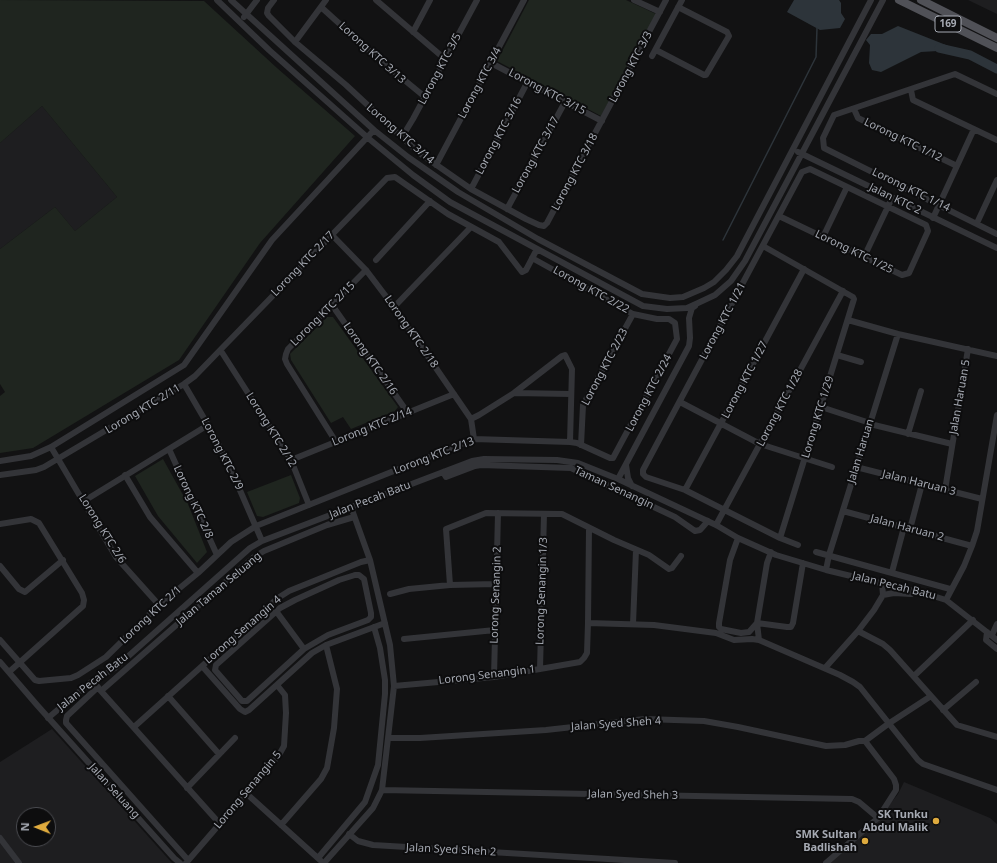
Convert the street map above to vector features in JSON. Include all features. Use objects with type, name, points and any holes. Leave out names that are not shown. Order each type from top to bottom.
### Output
[{"type":"main road","name":"169","points":[[899,0],[997,48]]},
{"type":"main road","name":"169","points":[[921,0],[997,38]]},
{"type":"street","points":[[217,0],[241,21],[269,50],[368,138],[413,175],[450,202],[643,306],[667,309],[687,308],[715,295],[731,280],[745,261],[883,0]]},
{"type":"street","points":[[231,0],[374,130],[408,158],[458,192],[538,239],[642,294],[670,298],[683,297],[714,282],[737,256],[871,0]]},
{"type":"street","points":[[241,21],[257,0]]},
{"type":"street","name":"Lorong KTC 3/14","points":[[274,0],[268,8],[267,13],[269,16],[295,42],[346,85],[418,152],[471,189],[507,209],[539,225],[544,226],[547,223]]},
{"type":"street","points":[[295,42],[326,0]]},
{"type":"street","points":[[376,0],[445,60]]},
{"type":"street","points":[[413,32],[430,0]]},
{"type":"street","name":"Lorong KTC 3/5","points":[[402,137],[477,0]]},
{"type":"street","name":"Lorong KTC 3/4","points":[[436,165],[524,0]]},
{"type":"street","points":[[634,0],[660,12]]},
{"type":"street","name":"Lorong KTC 3/3","points":[[602,121],[666,0]]},
{"type":"street","points":[[652,56],[682,0]]},
{"type":"street","name":"Lorong KTC 3/13","points":[[321,7],[424,97]]},
{"type":"street","points":[[656,50],[704,75],[707,74],[729,36],[729,33],[678,7]]},
{"type":"street","name":"Lorong KTC 3/15","points":[[491,63],[602,121]]},
{"type":"street","points":[[854,109],[955,74],[997,94]]},
{"type":"street","name":"Lorong KTC 3/16","points":[[471,189],[527,83]]},
{"type":"street","points":[[911,90],[913,100],[997,140]]},
{"type":"street","name":"Lorong KTC 3/17","points":[[507,209],[565,102]]},
{"type":"street","name":"Lorong KTC 1/14","points":[[854,109],[834,115],[823,138],[824,148],[997,234]]},
{"type":"street","name":"Lorong KTC 1/12","points":[[854,109],[858,118],[957,166]]},
{"type":"street","name":"Lorong KTC 3/18","points":[[547,223],[602,121]]},
{"type":"street","points":[[933,218],[974,129]]},
{"type":"street","points":[[0,461],[31,456],[51,447],[184,365],[272,240],[374,130]]},
{"type":"street","name":"Jalan KTC 2","points":[[793,150],[997,248]]},
{"type":"street","name":"Lorong KTC 1/21","points":[[798,545],[780,538],[685,490],[646,477],[643,474],[643,470],[802,172],[810,169],[888,206]]},
{"type":"street","name":"Lorong KTC 2/17","points":[[221,351],[387,178],[395,177],[430,201]]},
{"type":"street","points":[[976,223],[997,180]]},
{"type":"street","points":[[823,237],[847,187]]},
{"type":"street","points":[[864,257],[892,198]]},
{"type":"street","points":[[376,260],[430,201],[448,214],[499,242],[522,272],[526,270],[537,248]]},
{"type":"street","name":"Lorong KTC 1/25","points":[[779,216],[902,275],[909,273],[928,231],[926,225],[888,206]]},
{"type":"street","points":[[394,307],[470,227]]},
{"type":"street","name":"Lorong KTC 2/18","points":[[332,235],[366,270],[394,307],[471,419],[474,439]]},
{"type":"street","points":[[763,246],[843,291]]},
{"type":"street","name":"Lorong KTC 2/22","points":[[532,258],[633,314],[657,319],[669,319],[675,323]]},
{"type":"street","name":"Lorong KTC 1/27","points":[[685,490],[804,269]]},
{"type":"street","name":"Lorong KTC 2/15","points":[[336,442],[285,359],[288,349],[366,270]]},
{"type":"street","name":"Lorong KTC 1/29","points":[[780,538],[854,301],[853,296],[843,291]]},
{"type":"street","name":"Lorong KTC 1/28","points":[[716,525],[843,291]]},
{"type":"street","points":[[618,479],[689,346],[689,318],[692,308],[698,303]]},
{"type":"street","name":"Lorong KTC 2/16","points":[[332,305],[408,412]]},
{"type":"street","points":[[679,308],[686,313],[689,318]]},
{"type":"street","name":"Lorong KTC 2/23","points":[[581,445],[583,405],[633,314]]},
{"type":"street","points":[[848,320],[898,334],[997,356]]},
{"type":"street","name":"Lorong KTC 2/24","points":[[610,458],[614,457],[677,339],[675,323]]},
{"type":"street","name":"Jalan Haruan","points":[[826,570],[829,555],[898,334]]},
{"type":"street","name":"Jalan Haruan 5","points":[[944,490],[968,349]]},
{"type":"street","name":"Lorong KTC 2/11","points":[[0,475],[36,470],[44,467],[184,384],[195,376],[221,351]]},
{"type":"street","name":"Lorong KTC 2/12","points":[[221,351],[290,460],[309,505]]},
{"type":"street","points":[[837,355],[861,362]]},
{"type":"street","points":[[471,419],[514,393],[564,356],[572,368],[570,442]]},
{"type":"street","name":"Lorong KTC 2/9","points":[[184,384],[208,424],[239,488],[262,541]]},
{"type":"street","points":[[908,434],[921,391]]},
{"type":"street","points":[[514,393],[571,394]]},
{"type":"street","name":"Lorong KTC 2/14","points":[[290,460],[454,394]]},
{"type":"street","points":[[680,402],[760,444],[832,467]]},
{"type":"street","name":"Jalan Haruan 5","points":[[821,407],[908,434],[952,444]]},
{"type":"street","points":[[946,600],[950,589],[964,566],[977,531],[982,499],[994,452],[997,415]]},
{"type":"street","points":[[84,501],[208,424]]},
{"type":"street","name":"Lorong KTC 2/13","points":[[309,505],[474,439],[570,442],[581,445],[610,458]]},
{"type":"street","name":"Lorong KTC 2/6","points":[[51,447],[116,556],[159,606]]},
{"type":"street","name":"Lorong KTC 2/8","points":[[168,449],[217,555]]},
{"type":"street","name":"Jalan Pecah Batu","points":[[48,718],[92,681],[115,668],[239,556],[262,541],[472,461],[484,458],[557,460],[578,463],[618,479],[708,521],[738,538],[771,552],[826,570],[930,594],[946,600],[997,640]]},
{"type":"street","points":[[626,463],[626,471],[632,486]]},
{"type":"street","name":"Taman Senangin","points":[[443,472],[446,477],[475,466],[482,465],[571,468],[675,516],[695,531],[700,530],[708,521]]},
{"type":"street","name":"Jalan Haruan 3","points":[[856,467],[982,499]]},
{"type":"street","points":[[125,475],[150,517],[198,573]]},
{"type":"street","points":[[892,572],[922,484]]},
{"type":"street","points":[[256,526],[309,505]]},
{"type":"street","points":[[247,794],[324,863],[373,808],[382,790],[394,686],[390,645],[370,560],[351,507]]},
{"type":"street","name":"Jalan Haruan 2","points":[[843,511],[972,546]]},
{"type":"street","points":[[450,585],[446,529],[486,513],[562,514],[649,555],[669,569],[681,556]]},
{"type":"street","name":"Lorong Senangin 2","points":[[494,677],[498,513]]},
{"type":"street","name":"Lorong Senangin 1/3","points":[[540,669],[544,514]]},
{"type":"street","name":"Jalan Taman Seluang","points":[[187,862],[66,723],[67,716],[254,558],[271,548],[326,525],[354,517]]},
{"type":"street","points":[[0,524],[31,519],[36,520],[63,560],[82,593],[84,600],[83,606],[9,672]]},
{"type":"street","name":"Lorong KTC 2/1","points":[[20,663],[35,680],[39,682],[71,678],[78,675],[106,657],[159,606],[198,573],[231,542],[256,526]]},
{"type":"street","points":[[590,528],[588,623],[654,625],[716,633],[734,640],[759,640],[825,668],[860,687],[888,724],[918,760],[924,764],[997,790]]},
{"type":"street","points":[[738,538],[730,560],[719,627],[721,629],[740,633],[749,632],[757,623]]},
{"type":"street","points":[[633,624],[636,550]]},
{"type":"street","points":[[759,640],[757,623],[767,563],[771,552]]},
{"type":"street","points":[[816,552],[950,589]]},
{"type":"street","points":[[0,566],[19,589],[25,592],[63,560]]},
{"type":"street","name":"Lorong Senangin 4","points":[[134,727],[278,598],[289,591],[361,562],[370,560]]},
{"type":"street","points":[[757,623],[787,628],[793,624],[803,563]]},
{"type":"street","points":[[336,573],[339,580]]},
{"type":"street","points":[[355,575],[364,579],[372,613],[368,620],[328,635],[304,649],[247,702],[244,702],[227,685],[215,670],[215,667],[276,612],[295,600],[339,580],[355,575]]},
{"type":"street","points":[[390,594],[409,589],[450,585],[496,584]]},
{"type":"street","points":[[825,668],[858,631],[883,595],[882,584]]},
{"type":"street","points":[[883,595],[894,593],[930,594]]},
{"type":"street","points":[[276,612],[304,649]]},
{"type":"street","points":[[914,676],[973,620]]},
{"type":"street","points":[[202,666],[240,709],[245,712],[250,710],[312,654],[326,645],[385,623]]},
{"type":"street","name":"Lorong Senangin 1","points":[[394,686],[494,677],[580,662],[587,653],[588,623]]},
{"type":"street","points":[[997,624],[989,633],[986,640],[997,649]]},
{"type":"street","points":[[352,626],[356,634]]},
{"type":"street","points":[[318,858],[365,802],[378,766],[385,680],[380,648],[374,627]]},
{"type":"street","points":[[404,640],[495,630]]},
{"type":"street","points":[[858,631],[887,647],[957,725],[997,737]]},
{"type":"street","points":[[0,640],[20,663]]},
{"type":"street","points":[[281,825],[322,779],[327,768],[334,728],[338,689],[326,645]]},
{"type":"street","points":[[224,646],[230,653]]},
{"type":"street","name":"Jalan Seluang","points":[[0,662],[48,718],[180,863]]},
{"type":"street","points":[[92,681],[220,824]]},
{"type":"street","points":[[943,710],[976,682]]},
{"type":"street","name":"Lorong Senangin 5","points":[[187,862],[247,794],[279,755],[284,746],[286,713],[285,695],[277,685]]},
{"type":"street","points":[[262,688],[267,694]]},
{"type":"street","points":[[168,696],[219,754]]},
{"type":"street","points":[[826,863],[878,818],[896,790],[894,779],[865,742],[888,724],[931,696]]},
{"type":"street","name":"Jalan Syed Sheh 4","points":[[388,738],[420,738],[546,730],[596,723],[645,719],[704,721],[826,746],[845,745],[859,741],[865,742]]},
{"type":"street","points":[[187,788],[235,738]]},
{"type":"street","name":"Jalan Syed Sheh 3","points":[[382,790],[852,799],[859,802],[878,818]]},
{"type":"street","name":"Jalan Syed Sheh 2","points":[[349,834],[358,841],[373,845],[675,863]]},
{"type":"street","points":[[1,839],[19,863]]},
{"type":"shaded area","points":[[0,0],[204,1],[277,68],[355,136],[260,243],[179,360],[33,448],[0,453],[0,396],[5,392],[0,384],[0,249],[55,207],[75,231],[117,197],[42,106],[0,143]]},
{"type":"shaded area","points":[[529,0],[626,0],[656,14],[601,116],[497,61]]},
{"type":"shaded area","points":[[794,0],[839,0],[841,3],[841,13],[845,19],[840,28],[820,30],[787,12]]},
{"type":"shaded area","points":[[968,0],[997,0],[997,14]]},
{"type":"shaded area","points":[[898,26],[951,47],[949,53],[938,51],[921,52],[881,72],[872,70],[869,63],[870,45],[866,40],[871,34],[882,34]]},
{"type":"shaded area","points":[[42,106],[117,197],[75,231],[55,207],[0,249],[0,143]]},
{"type":"shaded area","points":[[327,317],[333,317],[398,407],[395,411],[351,429],[343,417],[331,423],[291,360],[290,354]]},
{"type":"shaded area","points":[[163,459],[188,504],[207,552],[197,563],[158,516],[135,476]]},
{"type":"shaded area","points":[[291,475],[300,498],[299,503],[263,517],[257,516],[247,492]]},
{"type":"shaded area","points":[[52,729],[172,863],[0,863],[0,762]]},
{"type":"shaded area","name":"SK Tunku Abdul Malik","points":[[904,782],[990,818],[997,824],[997,863],[828,863],[879,818],[898,794]]},
{"type":"waterway","points":[[723,240],[816,57],[817,28]]},
{"type":"waterway","points":[[939,48],[970,55],[997,69]]},
{"type":"place","name":"SK Tunku Abdul Malik","points":[[936,821]]},
{"type":"place","name":"SMK Sultan Badlishah","points":[[865,841]]}]
